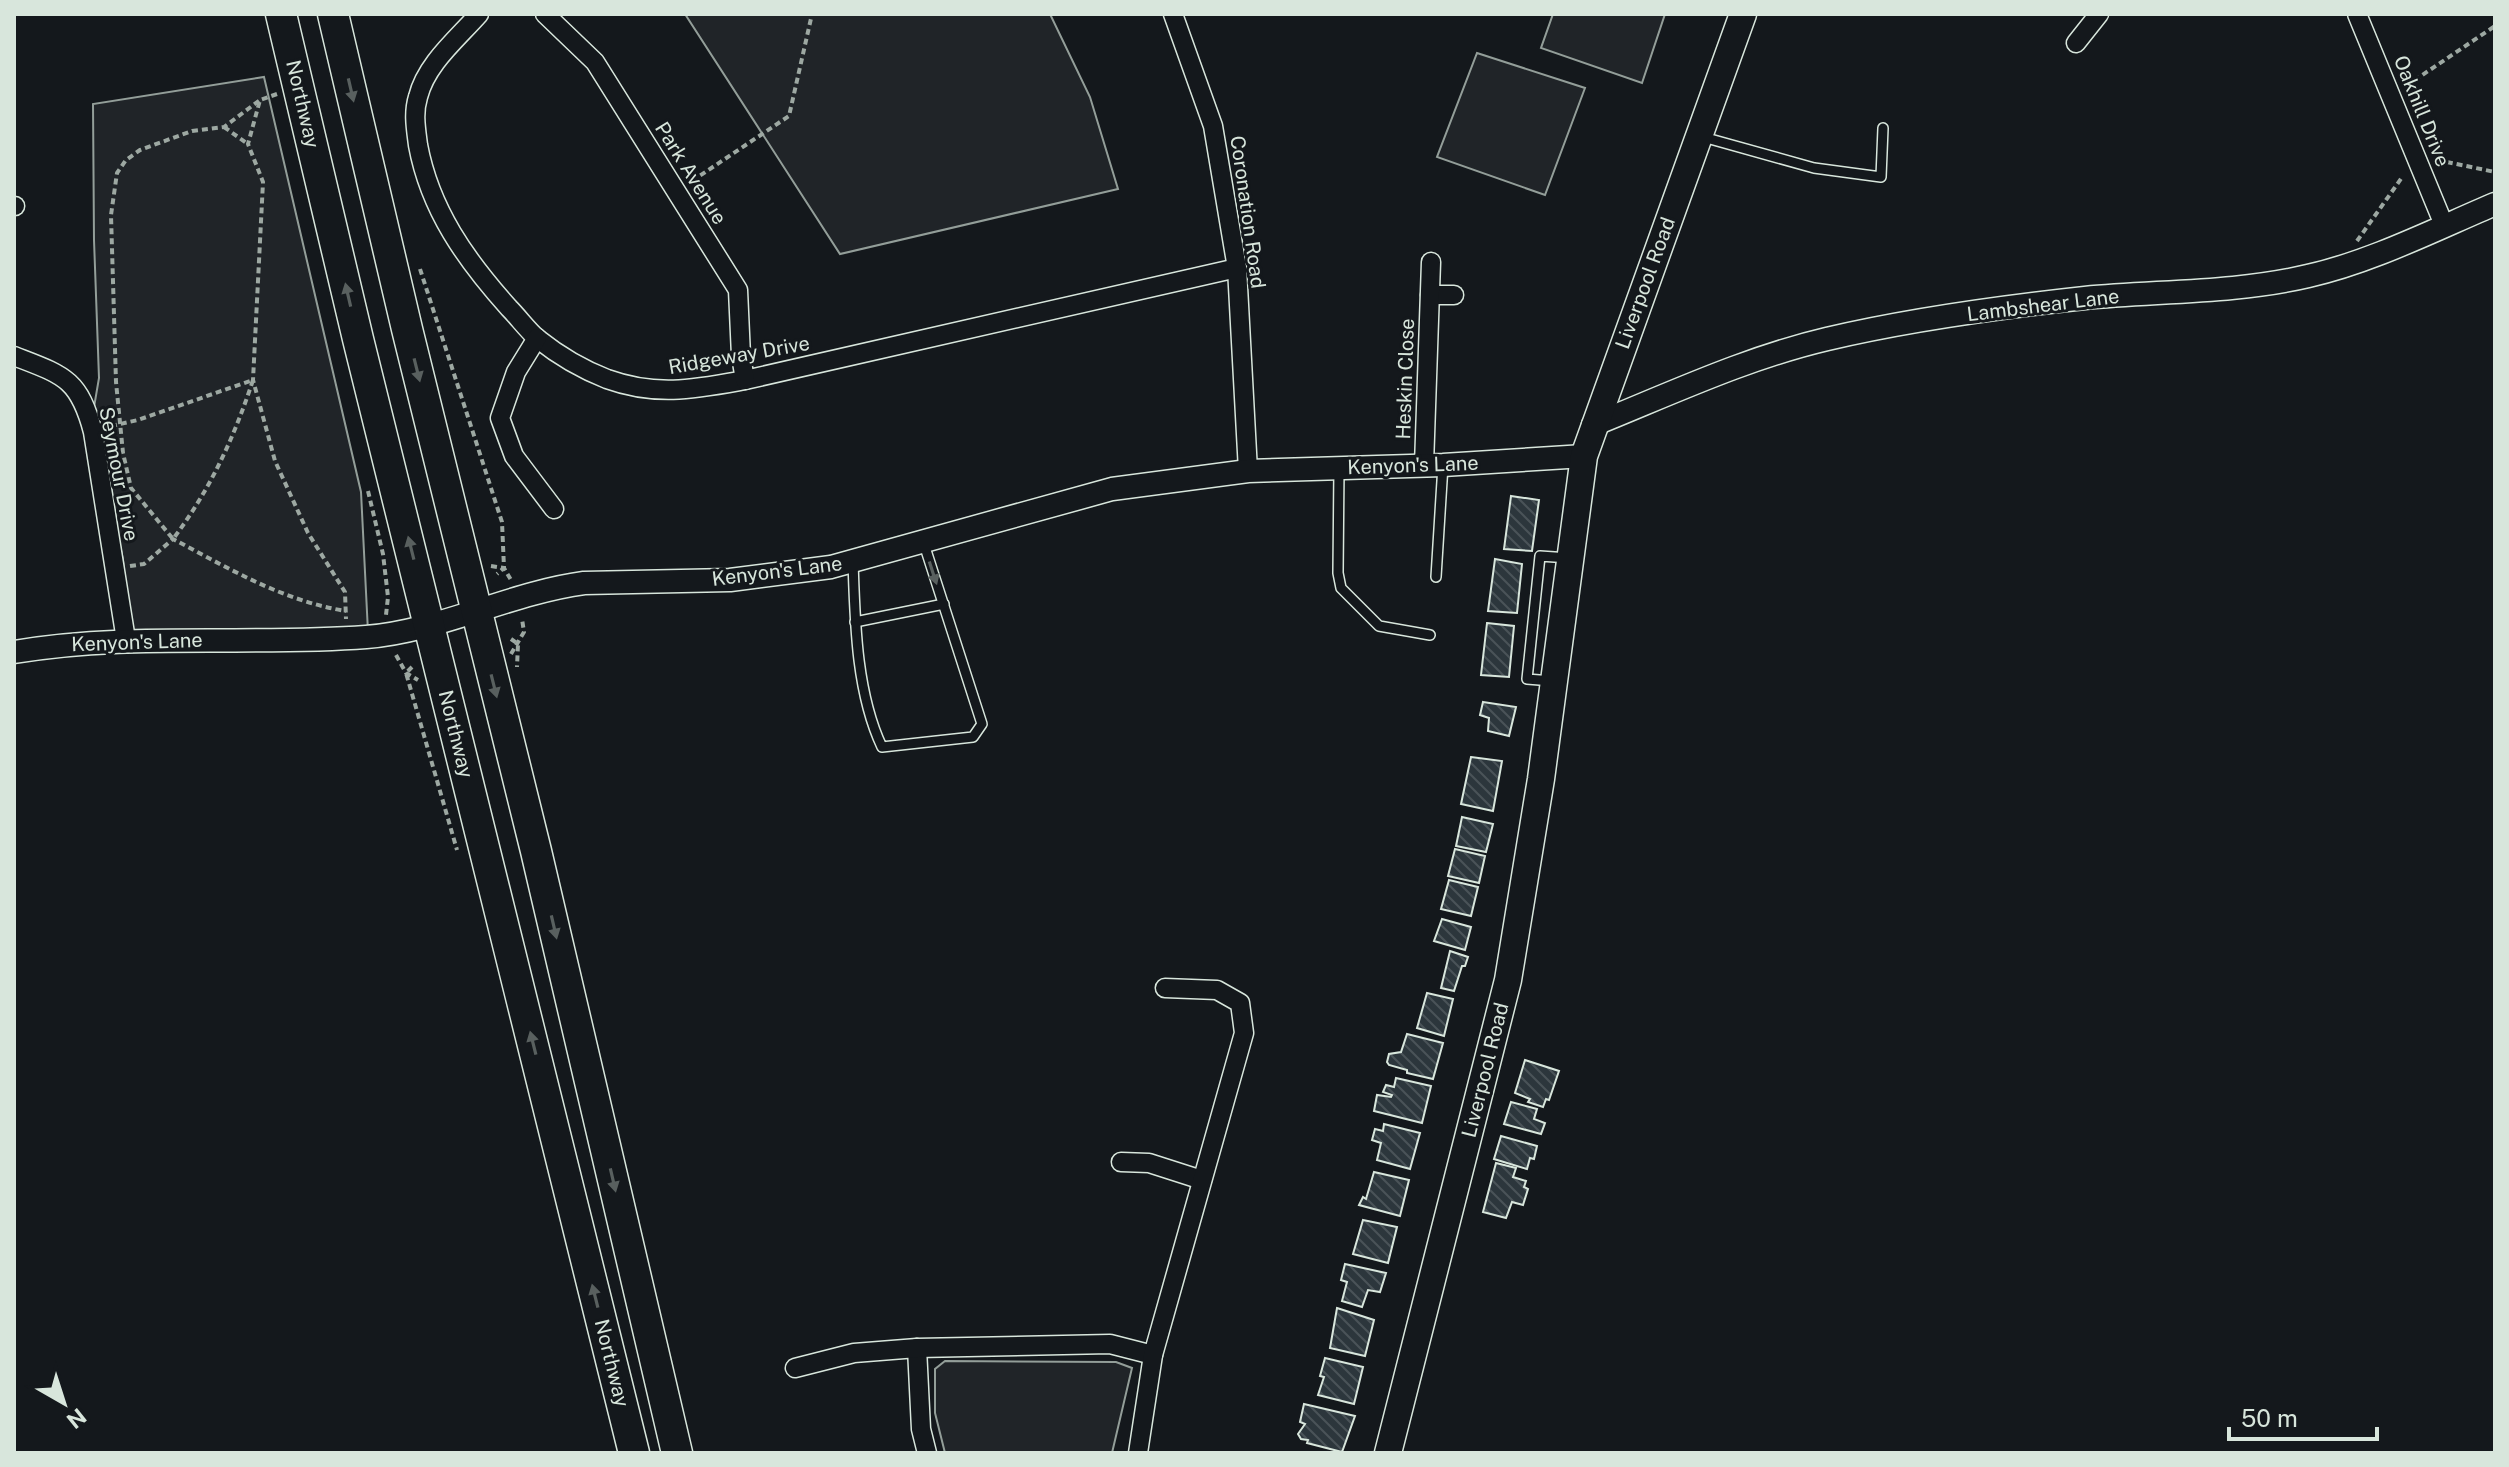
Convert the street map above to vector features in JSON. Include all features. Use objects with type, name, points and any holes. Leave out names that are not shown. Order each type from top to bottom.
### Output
[{"type":"highway","name":"Northway","points":[[281,14],[634,1453]]},
{"type":"highway","name":"Northway","points":[[333,14],[475,610],[536,851],[677,1453]]},
{"type":"main road","name":"Liverpool Road","points":[[1388,1453],[1508,980],[1555,682],[1584,456],[1743,14]]},
{"type":"street","name":"Ridgeway Drive","points":[[479,14],[428,71],[417,97],[415,122],[419,146],[437,208],[481,276],[537,338],[607,379],[645,389],[677,392],[745,380],[1237,268]]},
{"type":"street","name":"Park Avenue","points":[[545,14],[595,62],[738,290],[745,380]]},
{"type":"street","name":"Coronation Road","points":[[1173,14],[1213,126],[1237,268],[1248,471]]},
{"type":"street","points":[[2076,43],[2099,14]]},
{"type":"street","name":"Oakhill Drive","points":[[2357,14],[2444,225]]},
{"type":"street","name":"Lambshear Lane","points":[[1593,425],[1752,361],[1826,339],[1903,324],[2083,298],[2272,283],[2337,269],[2495,204]]},
{"type":"street","name":"Heskin Close","points":[[1431,262],[1434,465]]},
{"type":"street","name":"Heskin Close","points":[[1430,295],[1454,295]]},
{"type":"street","points":[[537,338],[516,372],[500,418],[514,456],[554,509]]},
{"type":"street","name":"Seymour Drive","points":[[14,356],[56,372],[80,394],[93,432],[126,640]]},
{"type":"street","name":"Kenyon's Lane","points":[[14,652],[53,645],[126,640],[369,637],[572,585],[730,580],[831,567],[1112,489],[1248,471],[1584,456]]},
{"type":"street","points":[[1138,1453],[1153,1355],[1244,1033],[1240,1003],[1217,990],[1165,988]]},
{"type":"street","points":[[1121,1162],[1149,1163],[1202,1180]]},
{"type":"street","points":[[795,1368],[854,1353],[917,1348],[1110,1344],[1153,1355]]},
{"type":"street","points":[[917,1348],[921,1429],[927,1453]]},
{"type":"lane","points":[[1699,136],[1814,168],[1881,177],[1883,128]]},
{"type":"lane","points":[[1434,465],[1436,577]]},
{"type":"lane","points":[[1339,468],[1338,573],[1341,588],[1379,626],[1430,635]]},
{"type":"lane","points":[[853,561],[860,663],[875,732],[882,747],[973,737],[982,724],[923,541]]},
{"type":"lane","points":[[855,622],[944,604]]},
{"type":"path","points":[[677,192],[789,116],[812,14]]},
{"type":"path","points":[[2406,86],[2495,26]]},
{"type":"path","points":[[299,87],[260,100],[224,127],[192,131],[140,150],[126,160],[117,173],[111,215],[116,382],[123,453],[131,488],[173,539],[246,578],[299,600],[346,611]]},
{"type":"path","points":[[248,144],[260,100]]},
{"type":"path","points":[[114,568],[144,564],[173,539],[195,510],[239,424],[253,380],[263,182],[248,144],[224,127]]},
{"type":"path","points":[[2430,158],[2495,172]]},
{"type":"path","points":[[2337,269],[2408,169]]},
{"type":"path","points":[[418,263],[502,522],[504,568],[497,574]]},
{"type":"path","points":[[93,432],[138,420],[253,380]]},
{"type":"path","points":[[253,380],[275,461],[308,533],[345,592],[347,638]]},
{"type":"path","points":[[388,597],[397,603]]},
{"type":"path","points":[[511,639],[518,644]]},
{"type":"path","points":[[406,673],[412,667]]},
{"type":"shaded area","points":[[685,14],[1050,14],[1090,97],[1118,189],[840,254]]},
{"type":"shaded area","points":[[1553,14],[1665,14],[1642,83],[1541,48]]},
{"type":"shaded area","points":[[1477,53],[1585,88],[1545,195],[1437,157]]},
{"type":"shaded area","points":[[264,77],[361,492],[368,632],[130,634],[123,560],[93,413],[99,378],[93,104]]},
{"type":"shaded area","points":[[945,1361],[1116,1362],[1132,1368],[1112,1453],[945,1453],[935,1413],[935,1369]]},
{"type":"building","points":[[1511,496],[1539,500],[1532,551],[1504,549]]},
{"type":"building","points":[[1495,559],[1522,564],[1517,613],[1488,611]]},
{"type":"building","points":[[1487,623],[1514,626],[1509,677],[1481,675]]},
{"type":"building","points":[[1483,702],[1516,707],[1509,736],[1488,731],[1489,718],[1480,715]]},
{"type":"building","points":[[1471,757],[1502,761],[1493,811],[1461,804]]},
{"type":"building","points":[[1462,817],[1493,824],[1486,852],[1456,846]]},
{"type":"building","points":[[1455,849],[1485,856],[1479,883],[1448,876]]},
{"type":"building","points":[[1449,880],[1478,887],[1471,916],[1441,909]]},
{"type":"building","points":[[1442,919],[1471,927],[1465,950],[1434,941]]},
{"type":"building","points":[[1450,951],[1468,957],[1454,991],[1441,988]]},
{"type":"building","points":[[1427,993],[1453,999],[1444,1036],[1417,1028]]},
{"type":"building","points":[[1407,1034],[1443,1043],[1433,1079],[1407,1073],[1407,1070],[1387,1062],[1389,1054],[1401,1052]]},
{"type":"building","points":[[1525,1060],[1559,1071],[1549,1100],[1546,1099],[1543,1107],[1515,1093]]},
{"type":"building","points":[[1396,1078],[1431,1086],[1422,1123],[1374,1111],[1377,1095],[1391,1097],[1383,1092],[1386,1085],[1394,1087]]},
{"type":"building","points":[[1511,1102],[1537,1109],[1534,1119],[1545,1123],[1541,1134],[1504,1124]]},
{"type":"building","points":[[1384,1124],[1420,1133],[1410,1169],[1377,1160],[1381,1143],[1372,1140],[1375,1129],[1383,1131]]},
{"type":"building","points":[[1501,1136],[1537,1146],[1534,1159],[1530,1158],[1527,1169],[1494,1159]]},
{"type":"building","points":[[1496,1163],[1516,1168],[1513,1177],[1526,1181],[1524,1187],[1528,1189],[1523,1205],[1512,1202],[1506,1218],[1483,1212]]},
{"type":"building","points":[[1374,1172],[1409,1180],[1400,1216],[1359,1205],[1363,1197],[1366,1199]]},
{"type":"building","points":[[1363,1220],[1397,1227],[1388,1263],[1353,1254]]},
{"type":"building","points":[[1345,1264],[1386,1273],[1380,1292],[1368,1290],[1362,1307],[1342,1301],[1347,1282],[1341,1280]]},
{"type":"building","points":[[1337,1308],[1374,1320],[1365,1356],[1330,1348]]},
{"type":"building","points":[[1325,1358],[1363,1367],[1354,1404],[1318,1395],[1324,1377],[1320,1376]]},
{"type":"building","points":[[1304,1404],[1355,1416],[1342,1452],[1301,1439],[1298,1434],[1305,1424],[1300,1422]]}]
